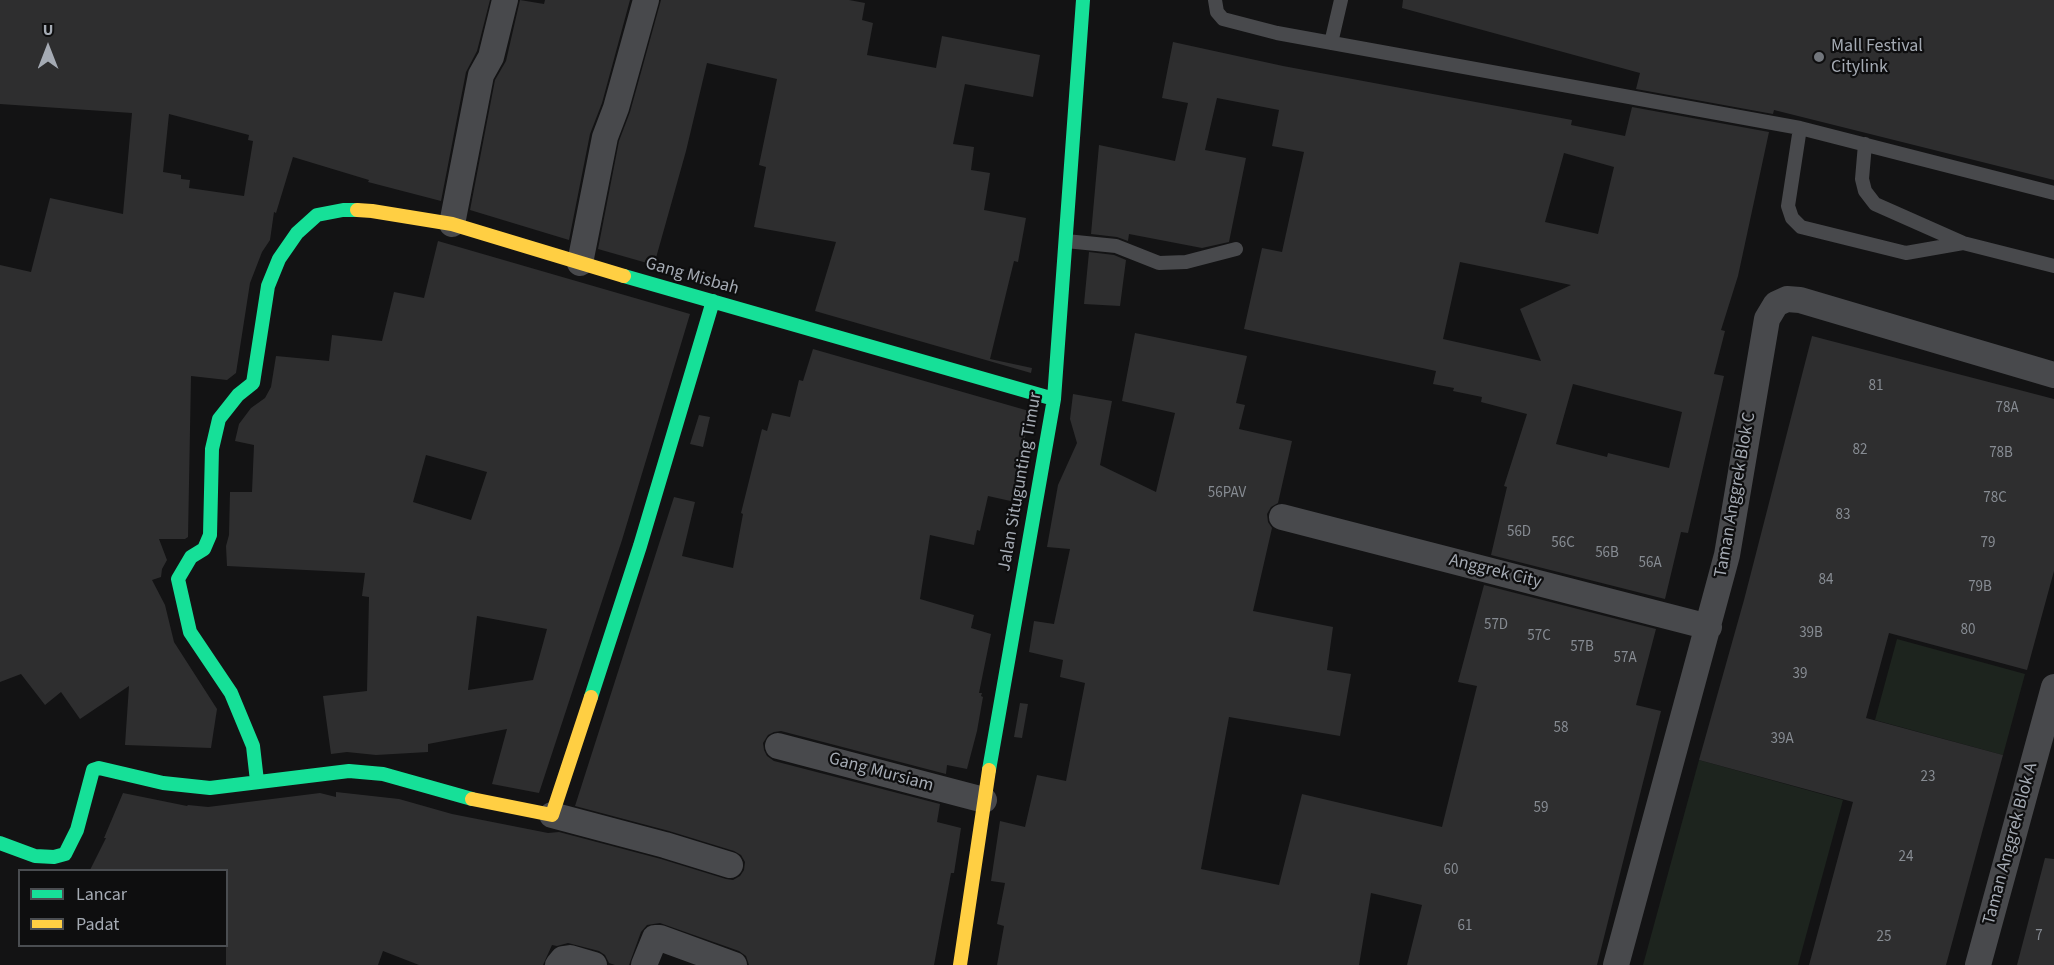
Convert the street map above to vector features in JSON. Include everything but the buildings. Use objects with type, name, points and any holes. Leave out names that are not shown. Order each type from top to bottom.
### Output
[{"type":"street","points":[[452,224],[481,75],[491,57],[506,0]]},
{"type":"street","points":[[580,263],[605,137],[619,98],[646,0]]},
{"type":"street","name":"Jalan Situgunting Timur","points":[[960,965],[984,800],[1054,399],[1083,0]]},
{"type":"street","name":"Gang Misbah","points":[[257,781],[253,746],[231,693],[190,632],[178,579],[191,557],[204,549],[210,535],[212,449],[219,419],[253,383],[268,286],[285,250],[297,233],[317,215],[344,210],[372,211],[452,224],[713,302],[1054,399]]},
{"type":"street","name":"Taman Anggrek Blok C","points":[[1616,965],[1727,555],[1767,319],[1776,304],[1787,299],[1800,300],[2054,375]]},
{"type":"street","points":[[552,815],[640,546],[713,302]]},
{"type":"street","name":"Anggrek City","points":[[1282,517],[1709,627]]},
{"type":"street","name":"Taman Anggrek Blok A","points":[[1978,965],[2054,687]]},
{"type":"street","name":"Gang Mursiam","points":[[778,746],[984,800]]},
{"type":"street","points":[[0,843],[35,856],[65,854],[77,831],[93,770],[99,768],[164,783],[210,788],[349,771],[382,774],[456,796],[552,815],[729,865]]},
{"type":"street","points":[[644,965],[655,938],[734,965]]},
{"type":"street","points":[[558,965],[563,958],[594,965]]},
{"type":"lane","points":[[1215,0],[1217,12],[1223,19],[1277,33],[1800,128],[2054,193]]},
{"type":"lane","points":[[1331,43],[1341,0]]},
{"type":"lane","points":[[1800,128],[1788,206],[1792,218],[1802,226],[1906,253],[1963,243]]},
{"type":"lane","points":[[1865,144],[1862,179],[1865,191],[1875,204],[1963,243],[2054,266]]},
{"type":"lane","points":[[1066,241],[1116,246],[1159,263],[1186,262],[1236,249]]},
{"type":"shaded area","points":[[1897,639],[2025,674],[2003,755],[1875,720]]},
{"type":"shaded area","points":[[1699,760],[1843,800],[1798,965],[1643,965]]},
{"type":"traffic: fast","points":[[989,770],[1054,399],[1083,0]]},
{"type":"traffic: fast","points":[[257,781],[253,746],[231,693],[190,632],[178,579],[191,557],[204,549],[210,535],[212,449],[219,419],[238,395],[253,383],[268,286],[279,259],[297,233],[317,215],[357,210]]},
{"type":"traffic: fast","points":[[624,276],[1054,399]]},
{"type":"traffic: fast","points":[[591,697],[640,546],[713,301]]},
{"type":"traffic: fast","points":[[0,843],[35,856],[54,857],[65,854],[77,830],[93,770],[99,768],[163,783],[210,788],[349,771],[383,774],[472,799]]},
{"type":"traffic: slow","points":[[357,210],[452,224],[624,276]]},
{"type":"traffic: slow","points":[[472,799],[552,815],[591,697]]},
{"type":"traffic: slow","points":[[960,965],[989,770]]},
{"type":"place","name":"Mall Festival Citylink","points":[[1819,57]]}]
